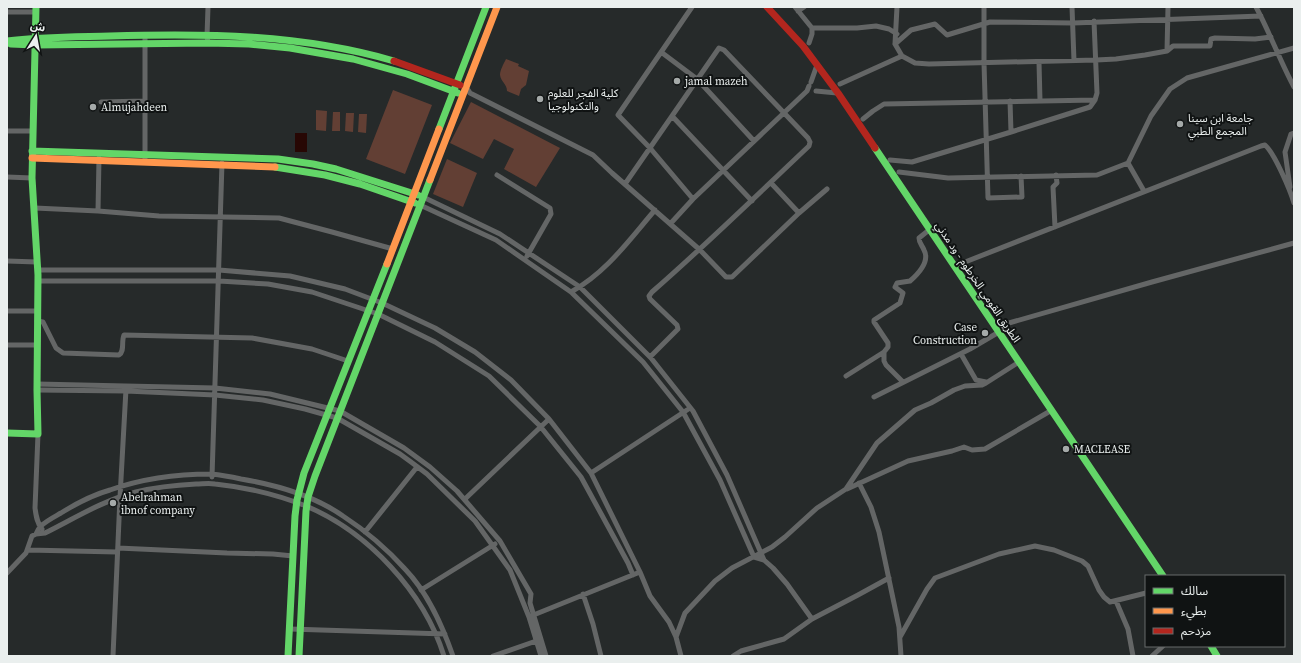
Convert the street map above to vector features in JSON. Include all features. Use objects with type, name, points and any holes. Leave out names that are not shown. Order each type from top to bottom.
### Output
[{"type":"main road","points":[[288,656],[296,503],[304,473],[393,249],[486,7]]},
{"type":"main road","points":[[299,656],[306,506],[308,497],[338,415],[466,92],[497,7]]},
{"type":"main road","name":"الطريق القومي الخرطوم - ود مدني","points":[[767,7],[788,28],[818,64],[1162,575]]},
{"type":"main road","name":"الطريق القومي الخرطوم - ود مدني","points":[[776,7],[809,43],[840,84],[1169,575]]},
{"type":"main road","points":[[7,433],[38,434],[36,321],[38,270],[32,178],[36,9]]},
{"type":"main road","points":[[7,43],[145,35],[268,45],[353,59],[457,83],[466,92]]},
{"type":"main road","points":[[35,42],[145,44],[207,39]]},
{"type":"main road","points":[[432,78],[454,91],[466,92]]},
{"type":"main road","points":[[440,126],[450,130]]},
{"type":"main road","points":[[32,155],[100,153],[278,159],[336,169],[424,197]]},
{"type":"main road","points":[[32,155],[99,161],[222,164],[272,167],[317,173],[360,184],[420,205]]},
{"type":"main road","points":[[1212,647],[1217,656]]},
{"type":"main road","points":[[1220,647],[1225,656]]},
{"type":"street","points":[[207,39],[208,7]]},
{"type":"street","points":[[692,7],[618,115],[650,148],[693,199]]},
{"type":"street","points":[[804,7],[797,9],[812,28],[809,43]]},
{"type":"street","points":[[897,7],[897,34],[895,44],[902,56],[915,63],[1039,62],[1127,58],[1167,51],[1173,46],[1210,46],[1211,39],[1214,38],[1249,39],[1271,37]]},
{"type":"street","points":[[984,7],[988,198],[1022,197],[1021,176]]},
{"type":"street","points":[[1072,7],[1074,61]]},
{"type":"street","points":[[1167,51],[1168,7]]},
{"type":"street","points":[[1256,7],[1294,87]]},
{"type":"street","points":[[7,12],[36,9]]},
{"type":"street","points":[[895,44],[911,30],[935,24],[947,35],[990,22],[1073,23],[1261,16]]},
{"type":"street","points":[[890,160],[912,162],[1090,107],[1095,100],[1097,92],[1094,22]]},
{"type":"street","points":[[812,28],[857,28],[876,26],[889,29],[897,34]]},
{"type":"street","points":[[145,35],[145,162]]},
{"type":"street","points":[[625,184],[719,48],[724,50],[808,138],[810,142],[809,146],[752,201],[649,296],[650,299],[676,325],[678,329],[650,357]]},
{"type":"street","points":[[899,172],[948,178],[1097,175],[1128,163],[1151,116],[1170,89],[1188,78],[1294,48]]},
{"type":"street","points":[[661,52],[697,79],[754,142]]},
{"type":"street","points":[[840,84],[902,56]]},
{"type":"street","points":[[1039,62],[1040,101]]},
{"type":"street","points":[[671,223],[722,171],[811,88],[818,64]]},
{"type":"street","points":[[811,88],[838,93]]},
{"type":"street","points":[[466,92],[593,155],[671,223],[726,277],[732,277],[799,213],[827,189]]},
{"type":"street","points":[[863,119],[884,104],[1095,100]]},
{"type":"street","points":[[101,102],[145,101]]},
{"type":"street","points":[[1010,101],[1010,132]]},
{"type":"street","points":[[672,116],[722,171],[752,201]]},
{"type":"street","points":[[7,131],[32,131]]},
{"type":"street","points":[[1291,194],[1285,152],[1291,134],[1294,133]]},
{"type":"street","points":[[960,264],[1265,145],[1269,148],[1294,203]]},
{"type":"street","points":[[98,211],[100,153]]},
{"type":"street","points":[[213,483],[212,474],[222,156]]},
{"type":"street","points":[[1128,163],[1144,191]]},
{"type":"street","points":[[497,175],[550,208],[551,211],[551,214],[525,260]]},
{"type":"street","points":[[1055,227],[1053,186],[1057,183],[1056,175]]},
{"type":"street","points":[[7,177],[32,178]]},
{"type":"street","points":[[771,182],[799,213]]},
{"type":"street","points":[[424,197],[500,234],[580,287],[650,357],[690,408],[727,475],[764,560]]},
{"type":"street","points":[[420,205],[496,240],[571,292],[643,362],[683,412],[718,477],[754,557],[764,560],[773,568],[787,584],[812,619]]},
{"type":"street","points":[[35,208],[159,216],[220,218],[271,217],[322,229],[393,249]]},
{"type":"street","points":[[571,292],[598,274],[615,258],[655,210]]},
{"type":"street","points":[[846,376],[884,352],[888,347],[888,343],[874,320],[900,303],[903,293],[895,287],[897,283],[910,281],[919,272],[926,256],[926,252],[919,242],[919,238],[929,230]]},
{"type":"street","points":[[1002,325],[1294,243]]},
{"type":"street","points":[[7,261],[37,262]]},
{"type":"street","points":[[38,270],[219,270],[290,276],[345,289],[382,303],[435,328],[475,352],[511,380],[549,418],[591,473],[640,572],[650,596],[669,622],[676,637],[680,656]]},
{"type":"street","points":[[38,281],[219,281],[268,284],[305,291],[368,310],[435,342],[489,376],[540,426],[581,477],[628,563],[632,575]]},
{"type":"street","points":[[7,312],[37,311]]},
{"type":"street","points":[[36,321],[43,322],[56,348],[63,353],[119,355],[122,351],[124,335],[128,334],[252,338],[292,344],[320,351],[348,361]]},
{"type":"street","points":[[874,397],[961,354],[999,332]]},
{"type":"street","points":[[7,345],[37,345]]},
{"type":"street","points":[[884,352],[884,361],[886,365],[903,382]]},
{"type":"street","points":[[961,354],[976,380],[987,382]]},
{"type":"street","points":[[846,489],[877,443],[915,410],[954,390],[965,386],[982,385],[1019,362]]},
{"type":"street","points":[[37,387],[215,388],[270,394],[330,408],[338,415],[400,454],[417,467],[432,479],[475,521],[510,570],[531,616],[546,656]]},
{"type":"street","points":[[126,388],[263,400],[305,409],[327,416],[338,415],[404,448],[430,467],[465,499],[500,542],[530,594],[531,616]]},
{"type":"street","points":[[113,656],[126,388]]},
{"type":"street","points":[[591,473],[690,408]]},
{"type":"street","points":[[676,637],[686,613],[715,581],[732,568],[772,547],[818,508],[846,489],[908,461],[964,447],[972,450],[985,449],[1052,410]]},
{"type":"street","points":[[465,499],[549,418]]},
{"type":"street","points":[[38,434],[35,508],[36,516],[45,533]]},
{"type":"street","points":[[366,532],[417,467]]},
{"type":"street","points":[[7,573],[24,556],[28,550],[31,538],[36,534],[40,526],[83,500],[121,486],[158,478],[212,474],[257,482],[308,497],[342,515],[380,544],[406,569],[429,602],[445,634],[453,656]]},
{"type":"street","points":[[718,477],[727,475]]},
{"type":"street","points":[[36,534],[45,533],[89,510],[120,497],[136,492],[164,487],[213,483],[276,496],[306,506],[339,524],[374,551],[397,574],[422,606],[444,656]]},
{"type":"street","points":[[859,483],[871,508],[879,532],[899,627],[901,656]]},
{"type":"street","points":[[421,590],[500,542]]},
{"type":"street","points":[[900,637],[927,589],[935,578],[999,554],[1035,546],[1054,550],[1082,561],[1088,566],[1099,590],[1110,602],[1145,593]]},
{"type":"street","points":[[28,550],[118,550],[273,554],[293,556]]},
{"type":"street","points":[[531,616],[640,572]]},
{"type":"street","points":[[733,656],[741,651],[784,639],[812,619],[889,578]]},
{"type":"street","points":[[583,594],[593,624],[601,656]]},
{"type":"street","points":[[1116,600],[1118,608],[1128,629],[1133,656]]},
{"type":"street","points":[[290,629],[445,634]]},
{"type":"street","points":[[493,656],[539,640]]},
{"type":"street","points":[[539,640],[541,656]]},
{"type":"street","points":[[1152,656],[1162,647]]},
{"type":"shaded area","points":[[506,59],[519,64],[518,66],[529,71],[526,85],[521,89],[519,96],[507,91],[500,75]]},
{"type":"shaded area","points":[[393,90],[432,105],[405,174],[366,159]]},
{"type":"shaded area","points":[[471,102],[560,148],[536,187],[504,169],[514,149],[494,139],[483,159],[450,143]]},
{"type":"shaded area","points":[[316,110],[327,111],[326,131],[316,130]]},
{"type":"shaded area","points":[[333,112],[340,112],[340,131],[332,131]]},
{"type":"shaded area","points":[[346,113],[354,113],[353,132],[345,131]]},
{"type":"shaded area","points":[[359,114],[367,114],[366,133],[358,132]]},
{"type":"shaded area","points":[[295,133],[307,133],[307,152],[295,152]]},
{"type":"shaded area","points":[[447,159],[477,173],[463,207],[433,194]]},
{"type":"traffic: fast","points":[[7,433],[38,434],[38,275],[32,178],[36,7]]},
{"type":"traffic: fast","points":[[439,129],[486,7]]},
{"type":"traffic: fast","points":[[7,41],[58,37],[218,35],[289,40],[324,45],[394,61]]},
{"type":"traffic: fast","points":[[11,44],[208,43],[249,44],[290,48],[353,59],[407,74],[458,93]]},
{"type":"traffic: fast","points":[[875,148],[1162,575]]},
{"type":"traffic: fast","points":[[32,151],[278,159],[336,169],[418,195]]},
{"type":"traffic: fast","points":[[275,167],[325,175],[360,184],[415,203]]},
{"type":"traffic: fast","points":[[299,656],[306,511],[308,497],[430,180]]},
{"type":"traffic: fast","points":[[288,656],[297,500],[304,473],[387,264]]},
{"type":"traffic: fast","points":[[1212,647],[1217,656]]},
{"type":"traffic: slow","points":[[430,180],[497,7]]},
{"type":"traffic: slow","points":[[387,264],[439,129]]},
{"type":"traffic: slow","points":[[32,158],[275,167]]},
{"type":"traffic: jam","points":[[767,7],[803,46],[838,93],[875,148]]},
{"type":"traffic: jam","points":[[394,61],[460,85]]},
{"type":"place","name":"jamal mazeh","points":[[677,81]]},
{"type":"place","name":"كلية الفجر للعلوم والتكنولوجيا","points":[[540,99]]},
{"type":"place","name":"Almujahdeen","points":[[93,107]]},
{"type":"place","name":"جامعة ابن سينا المجمع الطبي","points":[[1180,124]]},
{"type":"place","name":"Case Construction","points":[[985,333]]},
{"type":"place","name":"MACLEASE","points":[[1066,449]]},
{"type":"place","name":"Abelrahman ibnof company","points":[[113,503]]}]
